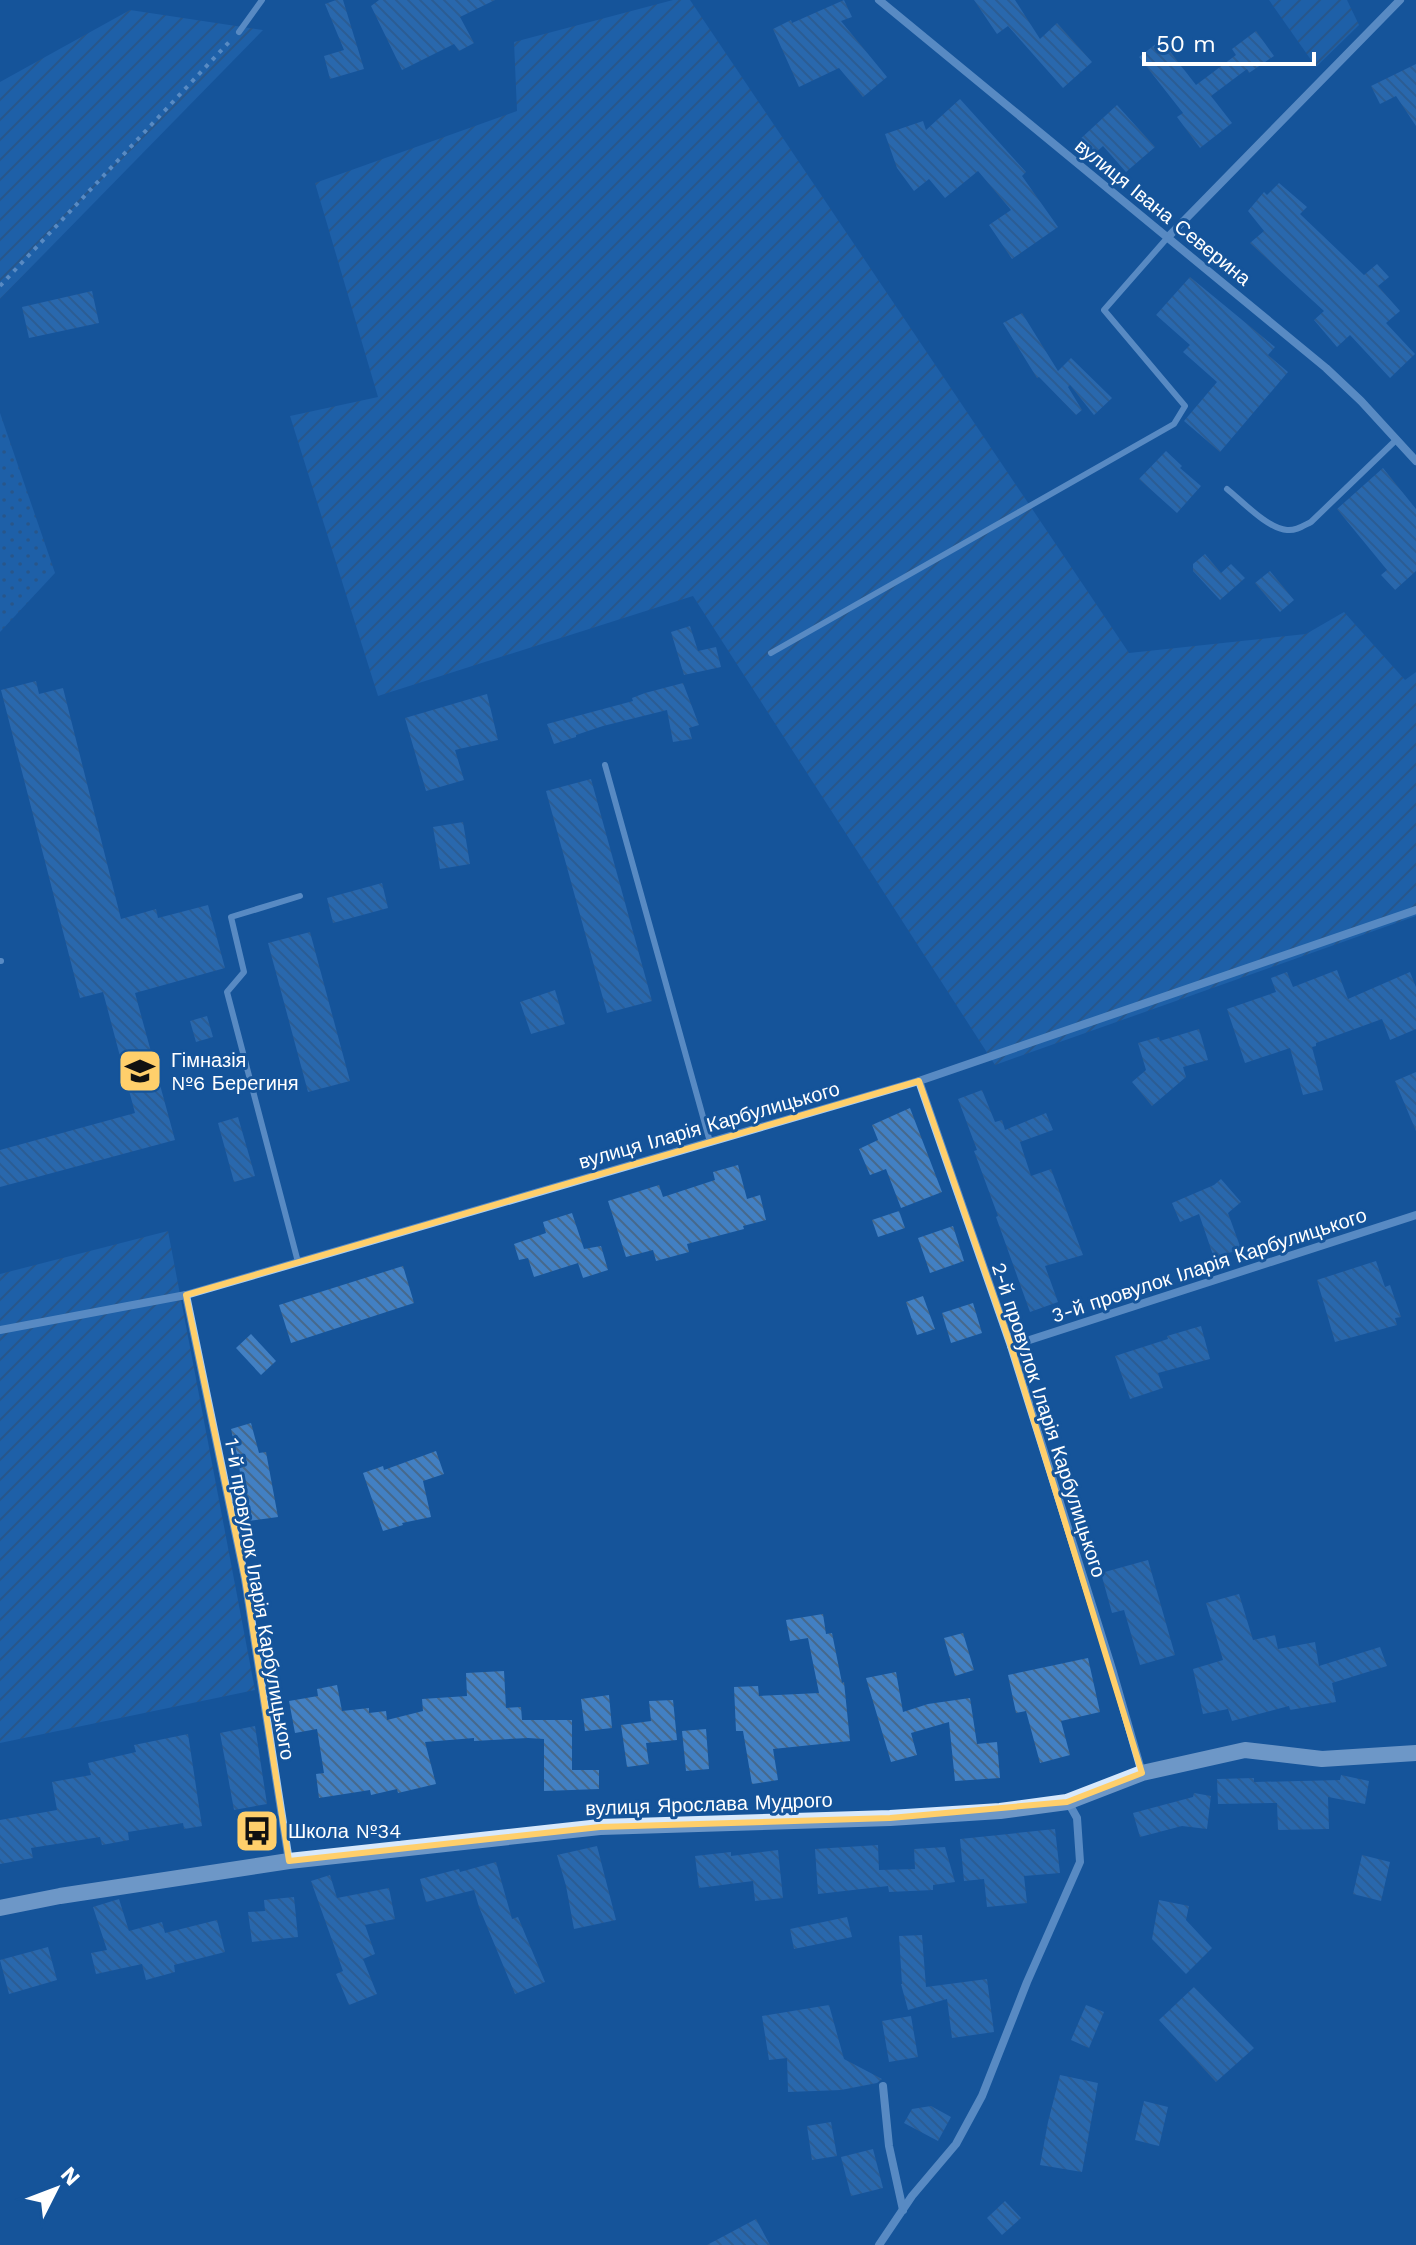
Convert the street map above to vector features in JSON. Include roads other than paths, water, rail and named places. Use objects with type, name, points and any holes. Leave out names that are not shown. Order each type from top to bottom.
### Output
[{"type":"main road","name":"вулиця Ярослава Мудрого","points":[[0,1908],[289,1861],[600,1827],[890,1818],[1000,1811],[1067,1802],[1142,1773],[1245,1750],[1322,1759],[1416,1753]]},
{"type":"street","name":"вулиця Івана Северина","points":[[879,0],[1326,368],[1416,461]]},
{"type":"street","points":[[1168,237],[1400,0]]},
{"type":"street","name":"вулиця Іларія Карбулицького","points":[[0,1330],[186,1295],[919,1081],[1416,910]]},
{"type":"street","name":"2-й провулок Іларія Карбулицького","points":[[919,1081],[1011,1346],[1142,1773]]},
{"type":"street","name":"3-й провулок Іларія Карбулицького","points":[[1011,1346],[1416,1215]]},
{"type":"street","name":"1-й провулок Іларія Карбулицького","points":[[186,1295],[245,1579],[289,1861]]},
{"type":"street","points":[[879,2245],[956,2144],[982,2096],[1027,1982],[1080,1862],[1077,1818],[1067,1802]]},
{"type":"street","points":[[883,2086],[889,2146],[903,2210]]},
{"type":"lane","points":[[239,32],[262,0]]},
{"type":"lane","points":[[771,653],[1174,424],[1185,406],[1104,310],[1168,237]]},
{"type":"lane","points":[[1227,489],[1272,526],[1286,530],[1299,528],[1311,522],[1396,440]]},
{"type":"lane","points":[[605,765],[710,1142]]},
{"type":"lane","points":[[298,1262],[227,992],[244,972],[231,917],[300,896]]},
{"type":"place","name":"Гімназія №6 Берегиня","points":[[140,1071]]},
{"type":"place","name":"Школа №34","points":[[257,1831]]}]
